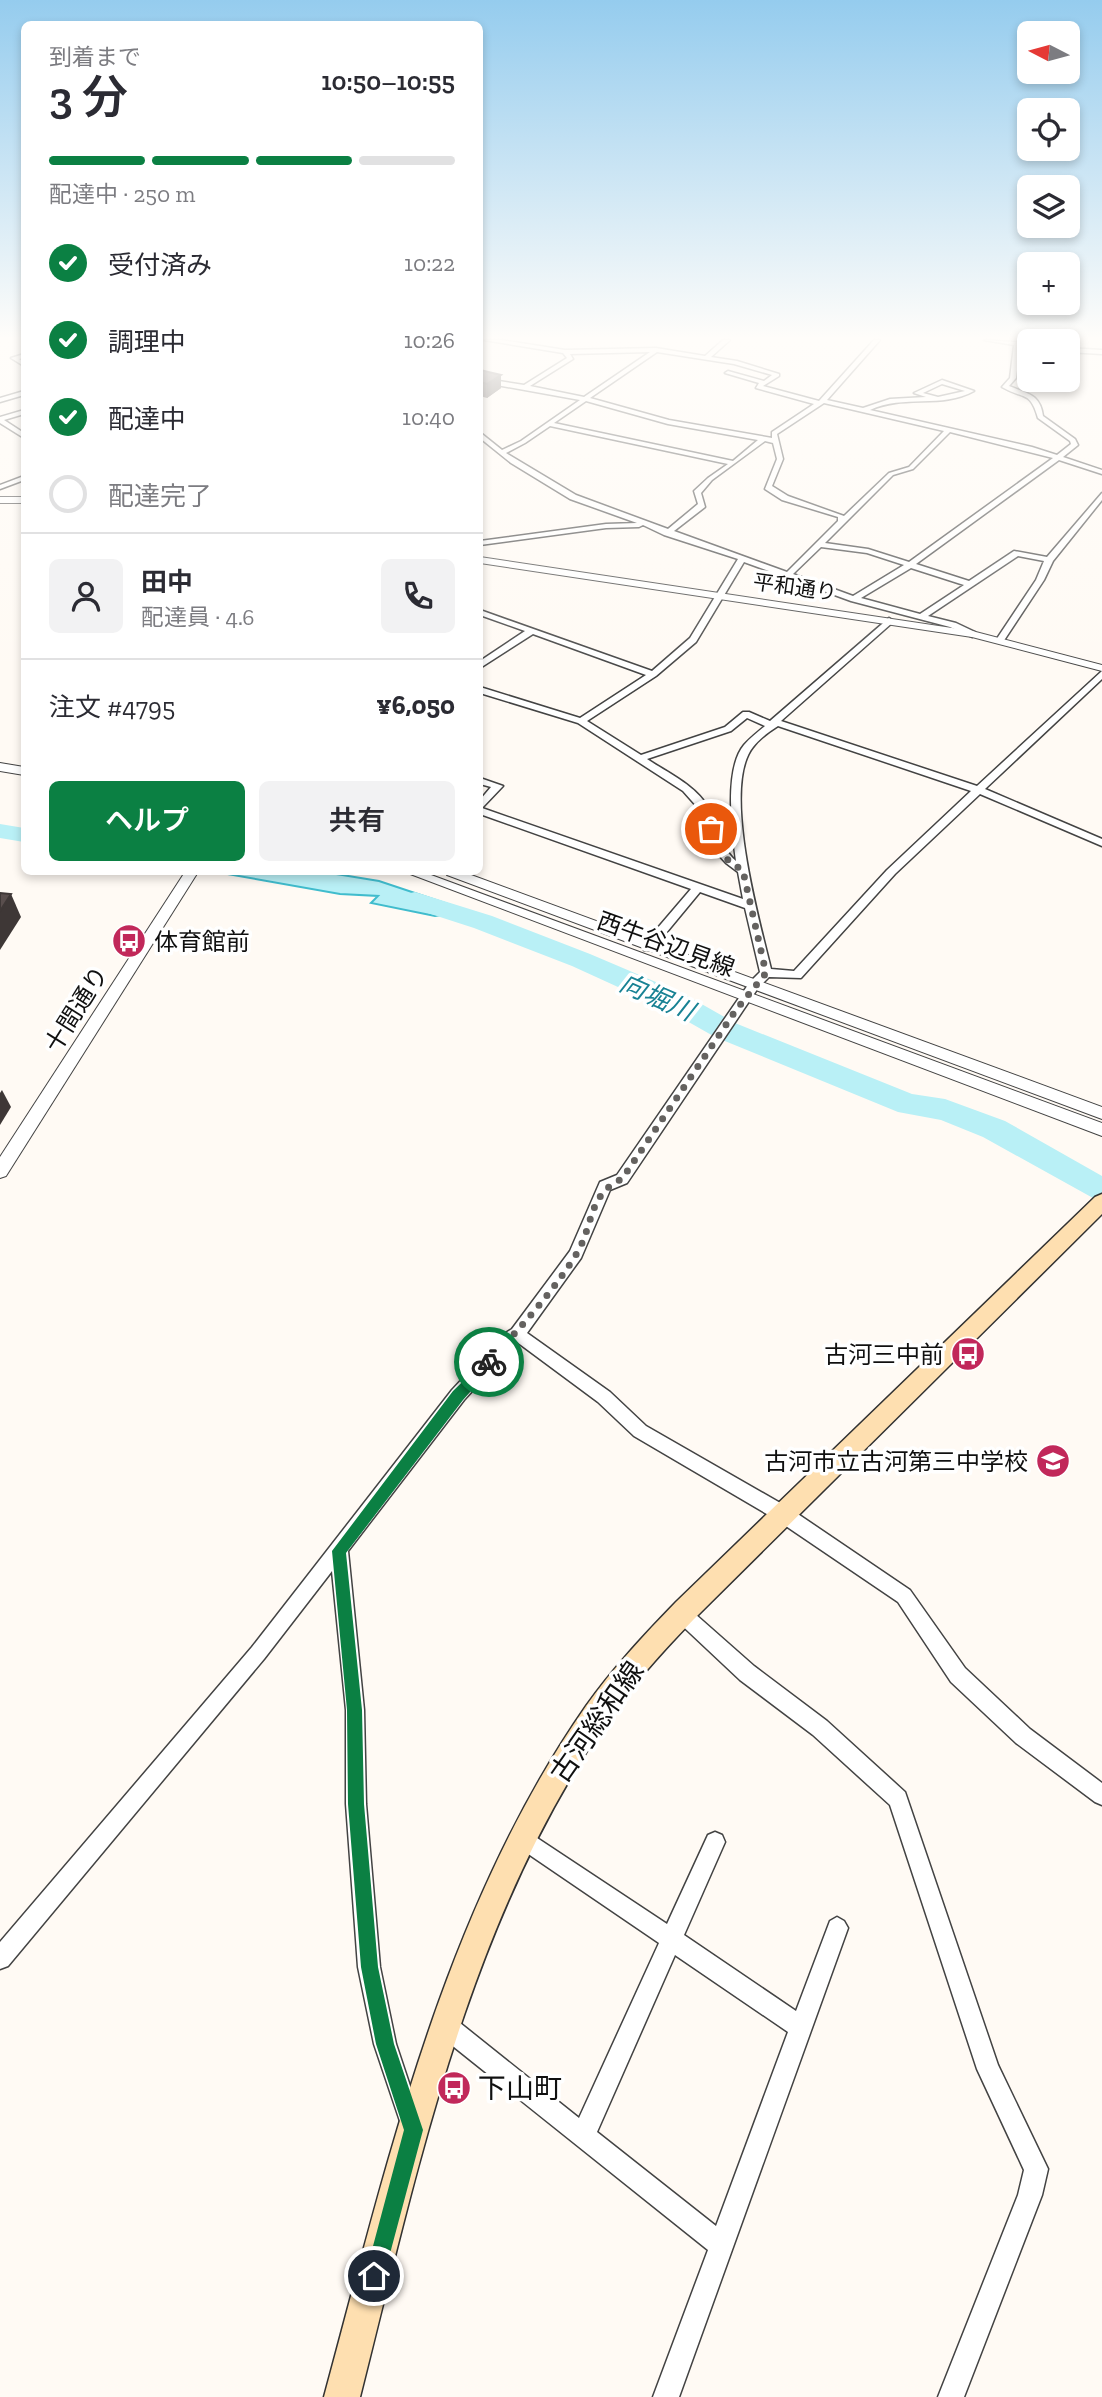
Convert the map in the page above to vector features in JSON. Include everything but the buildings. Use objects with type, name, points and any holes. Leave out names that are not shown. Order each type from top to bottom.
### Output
[{"type":"main road","name":"古河総和線","points":[[342,2397],[414,2130],[464,1976],[552,1786],[596,1716],[680,1612],[1094,1210]]},
{"type":"street","points":[[681,452],[734,463]]},
{"type":"street","points":[[667,533],[702,505],[697,493],[710,479],[748,452]]},
{"type":"street","points":[[777,452],[779,459],[768,488],[785,498],[841,516],[842,521]]},
{"type":"street","points":[[787,576],[891,474],[911,468],[927,452]]},
{"type":"street","points":[[1035,452],[1102,472]]},
{"type":"street","points":[[854,599],[910,565],[1067,452]]},
{"type":"street","points":[[501,453],[573,497],[644,525],[854,599],[972,634]]},
{"type":"street","points":[[0,487],[21,479]]},
{"type":"street","points":[[1000,640],[1040,580],[1049,560],[1102,495]]},
{"type":"street","points":[[0,500],[21,500]]},
{"type":"street","points":[[483,543],[606,526],[644,525]]},
{"type":"street","points":[[821,545],[868,551],[970,584]]},
{"type":"street","points":[[921,617],[1017,553],[1049,560]]},
{"type":"street","name":"平和通り","points":[[483,559],[972,634],[1102,668]]},
{"type":"street","points":[[581,721],[653,674],[693,640],[742,559]]},
{"type":"street","points":[[483,613],[653,674]]},
{"type":"street","points":[[0,1958],[174,1754],[339,1551],[458,1395],[509,1339],[517,1334],[576,1254],[605,1186],[622,1179],[750,991],[751,906],[743,871],[735,796],[743,755],[747,747],[889,621]]},
{"type":"street","points":[[483,663],[531,631]]},
{"type":"street","points":[[750,991],[797,975],[891,872],[1102,674]]},
{"type":"street","points":[[483,691],[581,721],[687,789],[701,800],[720,854],[743,871]]},
{"type":"street","points":[[638,759],[728,729],[746,714],[978,790],[1102,843]]},
{"type":"street","points":[[0,767],[21,770]]},
{"type":"street","points":[[0,777],[21,780]]},
{"type":"street","points":[[483,781],[498,786],[483,803]]},
{"type":"street","points":[[483,812],[751,906]]},
{"type":"street","name":"十間通り","points":[[0,1171],[188,875]]},
{"type":"street","name":"西牛谷辺見線","points":[[421,875],[1102,1113]]},
{"type":"street","name":"西牛谷辺見線","points":[[460,875],[648,947],[750,991],[1102,1130]]},
{"type":"street","points":[[648,947],[698,888]]},
{"type":"street","points":[[517,1334],[604,1397],[640,1432],[783,1514],[904,1596],[958,1675],[1023,1736],[1102,1795]]},
{"type":"street","points":[[339,1551],[355,1710],[356,1804],[369,1967],[385,2044],[414,2130]]},
{"type":"street","points":[[680,1612],[747,1673],[820,1727],[898,1800],[988,2069],[1036,2169],[1030,2195],[951,2397]]},
{"type":"street","points":[[525,1840],[800,2027]]},
{"type":"street","points":[[583,2136],[715,1842]]},
{"type":"street","points":[[666,2397],[837,1928]]},
{"type":"street","points":[[447,2027],[721,2245]]},
{"type":"water","points":[[233,875],[342,875],[379,881],[454,906],[455,913],[435,916],[371,903],[378,896],[340,894]]},
{"type":"waterway","name":"向堀川","points":[[0,831],[21,834]]},
{"type":"waterway","name":"向堀川","points":[[415,900],[483,922],[581,960],[674,1001],[725,1030],[908,1104],[945,1110],[994,1129],[1102,1191]]},
{"type":"way so far","points":[[489,1362],[509,1339],[517,1334],[551,1291],[587,1234],[598,1197],[605,1186],[622,1179],[736,1010],[766,973],[743,871],[720,854],[711,829]]},
{"type":"place","name":"体育館前","points":[[129,941]]},
{"type":"place","name":"古河三中前","points":[[968,1354]]},
{"type":"place","name":"古河市立古河第三中学校","points":[[1053,1461]]},
{"type":"place","name":"下山町","points":[[454,2088]]},
{"type":"route","points":[[374,2276],[414,2130],[385,2044],[369,1967],[356,1804],[355,1710],[339,1551],[458,1395],[489,1362]]}]
